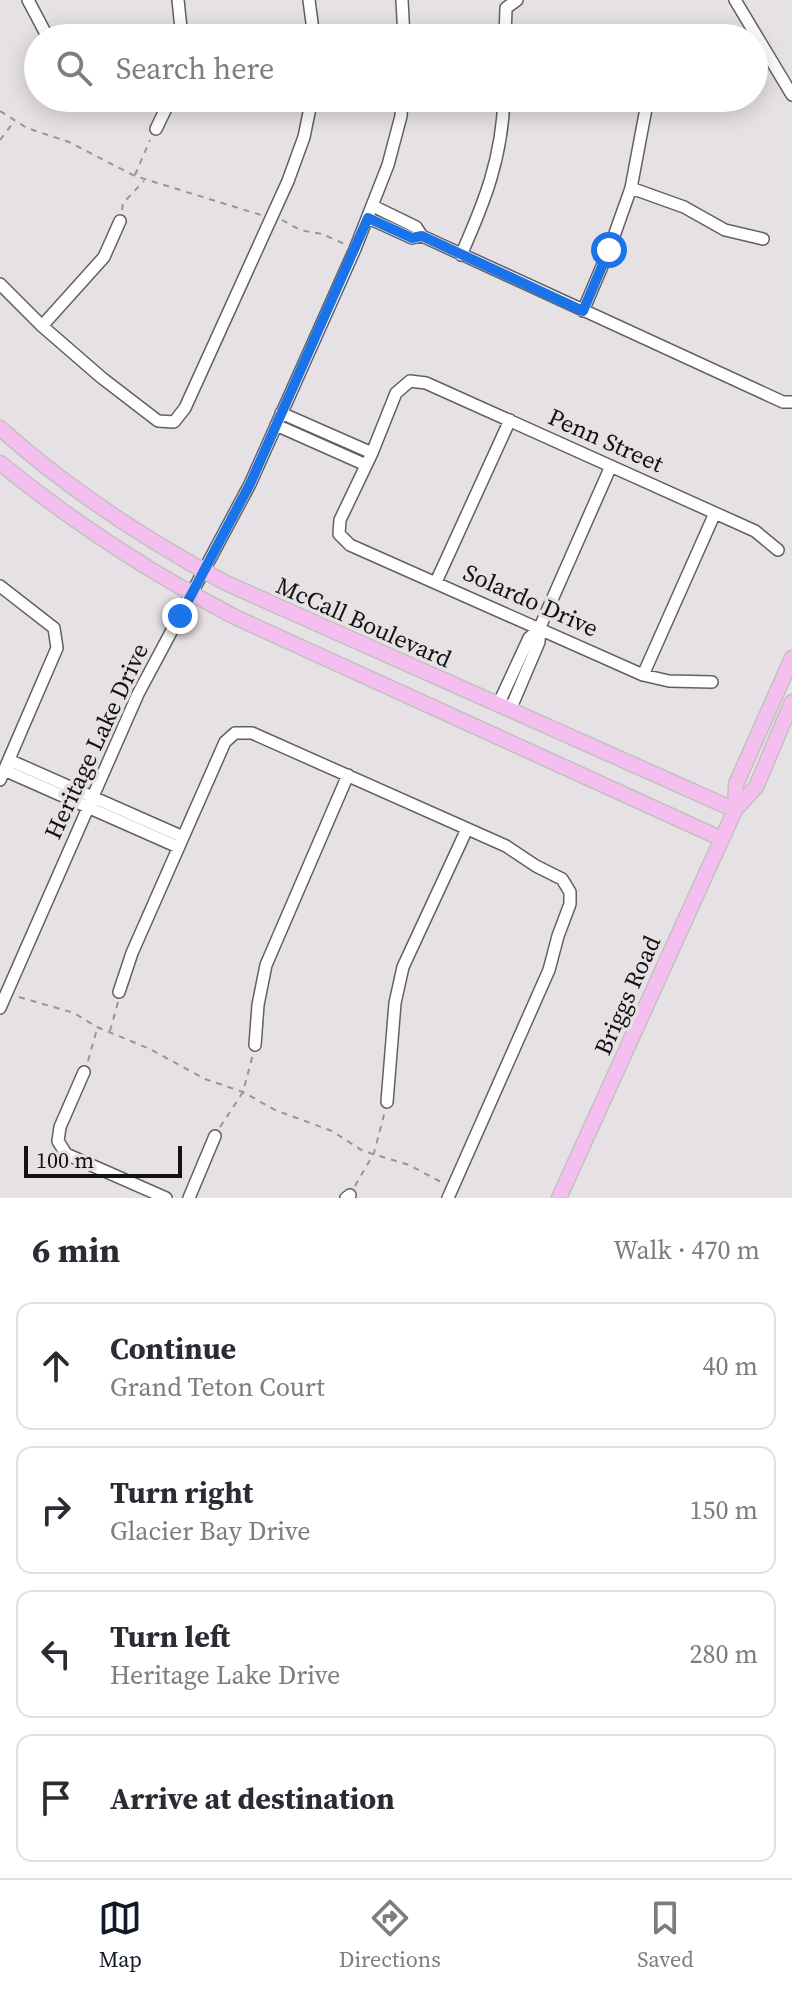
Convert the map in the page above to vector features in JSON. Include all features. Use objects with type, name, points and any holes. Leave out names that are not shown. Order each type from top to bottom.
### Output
[{"type":"main road","name":"McCall Boulevard","points":[[0,428],[94,503],[204,571],[276,607],[735,810]]},
{"type":"main road","name":"McCall Boulevard","points":[[0,463],[85,528],[192,595],[722,839]]},
{"type":"main road","name":"Briggs Road","points":[[735,810],[736,784],[792,658]]},
{"type":"main road","name":"Briggs Road","points":[[559,1198],[735,810],[756,787],[792,702]]},
{"type":"street","points":[[28,0],[41,24]]},
{"type":"street","points":[[178,0],[181,24]]},
{"type":"street","points":[[309,0],[312,24]]},
{"type":"street","points":[[402,0],[403,24]]},
{"type":"street","points":[[505,24],[506,8],[517,0]]},
{"type":"street","points":[[735,0],[749,24]]},
{"type":"street","points":[[768,55],[792,95]]},
{"type":"street","points":[[156,129],[164,112]]},
{"type":"street","points":[[0,284],[42,326],[102,378],[158,421],[174,422],[185,408],[271,218],[304,137],[309,112]]},
{"type":"street","name":"Heritage Lake Drive","points":[[0,1008],[138,694],[250,484],[371,212],[388,165],[401,112]]},
{"type":"street","points":[[461,255],[489,190],[503,112]]},
{"type":"street","points":[[583,311],[631,188],[645,112]]},
{"type":"street","points":[[631,188],[684,207],[725,230],[763,239]]},
{"type":"street","points":[[371,212],[416,227],[422,236],[461,255],[783,402],[792,402]]},
{"type":"street","points":[[42,326],[104,257],[120,221]]},
{"type":"street","name":"Penn Street","points":[[372,453],[396,393],[410,381],[426,383],[755,531],[778,550]]},
{"type":"street","points":[[278,419],[372,453],[366,465],[278,419]]},
{"type":"street","points":[[436,582],[510,420]]},
{"type":"street","name":"Solardo Drive","points":[[366,465],[340,520],[339,534],[350,545],[643,675],[669,681],[712,682]]},
{"type":"street","points":[[504,708],[539,642],[540,627],[611,466]]},
{"type":"street","points":[[643,675],[715,513]]},
{"type":"street","points":[[0,586],[54,628],[57,648],[5,770],[90,801],[181,842]]},
{"type":"street","points":[[119,992],[132,953],[225,742],[235,733],[252,733],[348,775],[506,846],[562,879],[570,892],[570,904],[549,970],[450,1192]]},
{"type":"street","points":[[255,1045],[258,1005],[266,965],[348,775]]},
{"type":"street","points":[[387,1102],[395,1003],[403,967],[467,829]]},
{"type":"street","points":[[84,1072],[60,1127],[58,1141],[66,1154],[166,1198]]},
{"type":"street","points":[[189,1198],[215,1136]]},
{"type":"path","points":[[0,111],[14,122],[69,142],[144,180],[286,221],[300,230],[341,242]]},
{"type":"path","points":[[0,140],[14,122]]},
{"type":"path","points":[[135,176],[156,129]]},
{"type":"path","points":[[120,221],[123,203],[144,180]]},
{"type":"path","points":[[110,1032],[119,992]]},
{"type":"path","points":[[19,997],[60,1007],[97,1027],[150,1049],[205,1079],[332,1131],[363,1151],[409,1165],[450,1192]]},
{"type":"path","points":[[84,1072],[97,1027]]},
{"type":"path","points":[[215,1136],[243,1092],[255,1045]]},
{"type":"path","points":[[348,1196],[374,1153],[387,1102]]},
{"type":"route","points":[[180,616],[250,484],[368,218],[412,238],[422,236],[583,311],[609,250]]}]
